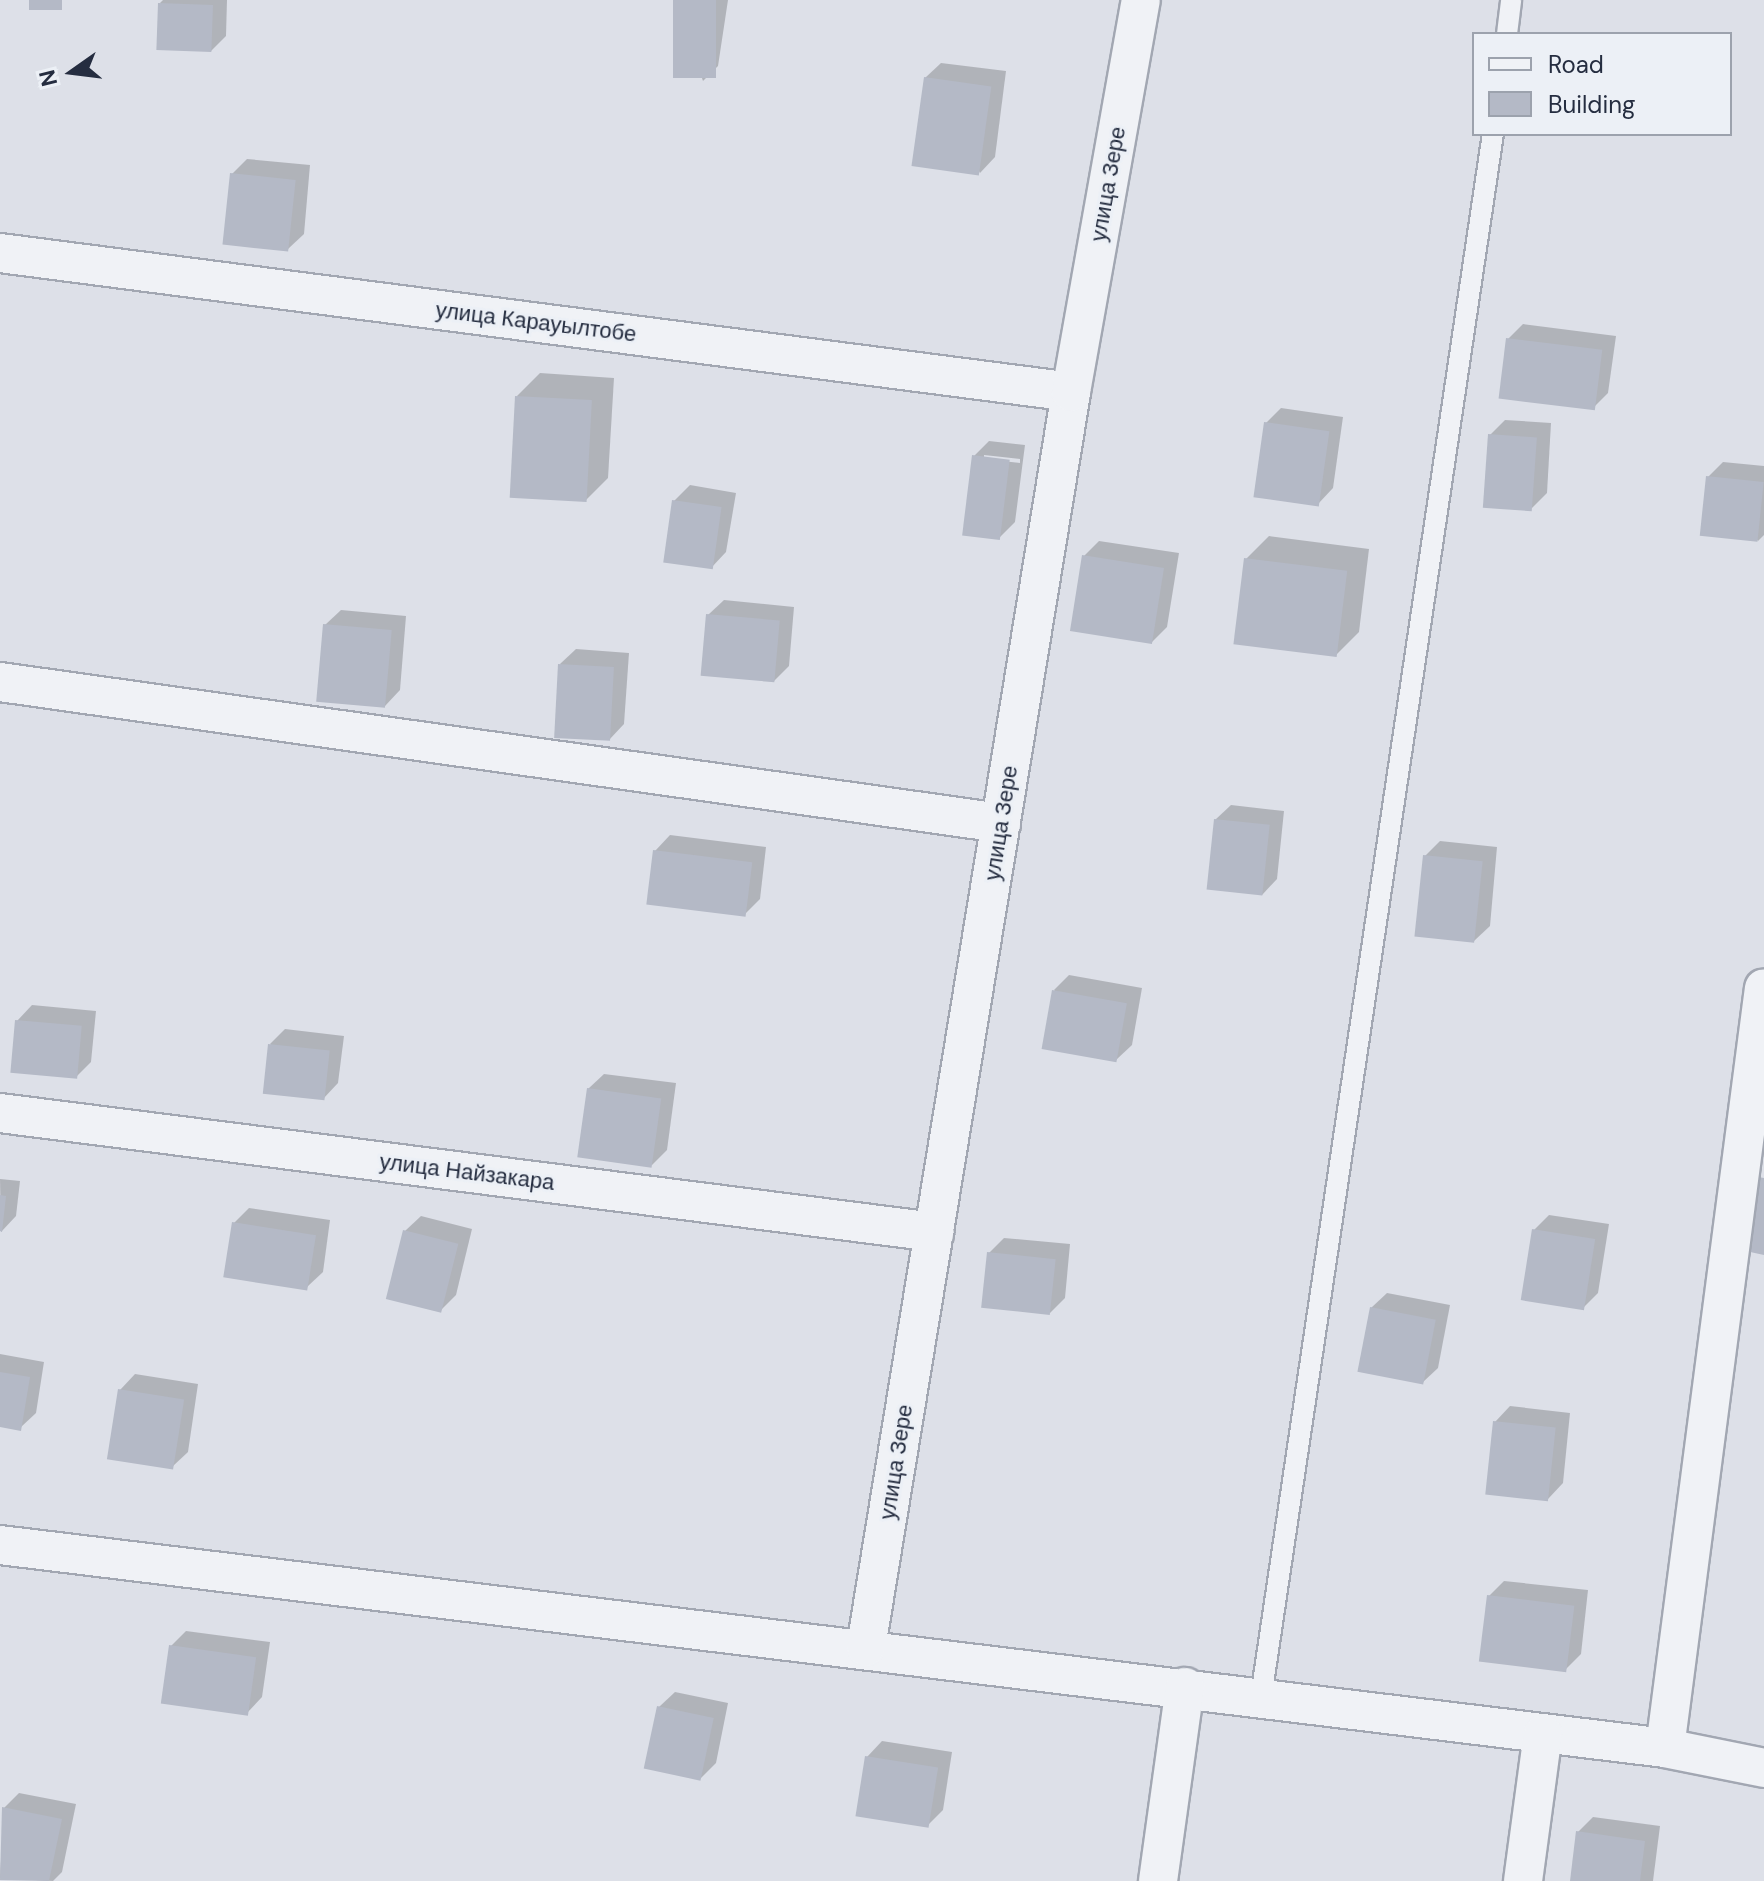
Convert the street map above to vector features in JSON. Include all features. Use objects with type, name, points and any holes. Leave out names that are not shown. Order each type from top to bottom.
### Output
[{"type":"street","name":"улица Зере","points":[[866,1647],[1071,392],[1141,0]]},
{"type":"street","name":"улица Карауылтобе","points":[[0,253],[1071,392]]},
{"type":"street","points":[[0,682],[1001,823]]},
{"type":"street","points":[[1665,1748],[1764,988]]},
{"type":"street","name":"улица Найзакара","points":[[0,1113],[934,1232]]},
{"type":"street","points":[[0,1545],[1185,1687],[1665,1748],[1764,1768]]},
{"type":"street","points":[[1158,1881],[1185,1687]]},
{"type":"street","points":[[1523,1881],[1543,1734]]},
{"type":"lane","points":[[1507,32],[1511,0]]},
{"type":"lane","points":[[1261,1697],[1493,136]]},
{"type":"building","points":[[29,0],[62,0],[62,10],[29,10]]},
{"type":"building","points":[[673,0],[716,0],[716,78],[673,78]]},
{"type":"building","points":[[158,3],[213,5],[211,52],[156,50]]},
{"type":"building","points":[[924,77],[991,86],[979,176],[911,166]]},
{"type":"building","points":[[230,173],[296,180],[288,252],[222,245]]},
{"type":"building","points":[[1506,338],[1602,350],[1595,410],[1499,399]]},
{"type":"building","points":[[515,396],[592,400],[587,502],[510,498]]},
{"type":"building","points":[[1264,422],[1329,431],[1319,506],[1253,497]]},
{"type":"building","points":[[1488,434],[1537,437],[1532,511],[1483,508]]},
{"type":"building","points":[[972,455],[1010,460],[1000,540],[962,535]]},
{"type":"building","points":[[1706,476],[1764,482],[1757,542],[1700,536]]},
{"type":"building","points":[[672,500],[722,507],[713,569],[663,562]]},
{"type":"building","points":[[1082,555],[1164,568],[1152,644],[1070,631]]},
{"type":"building","points":[[1244,558],[1347,571],[1337,657],[1233,644]]},
{"type":"building","points":[[706,614],[780,620],[774,682],[701,676]]},
{"type":"building","points":[[323,624],[392,630],[385,708],[316,702]]},
{"type":"building","points":[[558,664],[614,667],[610,741],[554,738]]},
{"type":"building","points":[[1214,819],[1270,825],[1262,895],[1207,890]]},
{"type":"building","points":[[653,850],[752,862],[746,917],[646,905]]},
{"type":"building","points":[[1423,855],[1483,861],[1474,943],[1414,937]]},
{"type":"building","points":[[1052,990],[1127,1003],[1116,1062],[1042,1049]]},
{"type":"building","points":[[15,1020],[82,1026],[77,1079],[10,1073]]},
{"type":"building","points":[[268,1044],[330,1050],[324,1100],[263,1094]]},
{"type":"building","points":[[587,1088],[661,1098],[652,1168],[577,1157]]},
{"type":"building","points":[[1758,1177],[1764,1178],[1764,1255],[1741,1250]]},
{"type":"building","points":[[0,1195],[6,1196],[2,1232],[0,1231]]},
{"type":"building","points":[[232,1222],[316,1235],[307,1291],[223,1277]]},
{"type":"building","points":[[1532,1229],[1595,1239],[1584,1310],[1521,1300]]},
{"type":"building","points":[[403,1230],[458,1244],[441,1313],[386,1299]]},
{"type":"building","points":[[987,1252],[1056,1259],[1050,1315],[981,1308]]},
{"type":"building","points":[[1370,1307],[1436,1320],[1423,1385],[1357,1372]]},
{"type":"building","points":[[0,1372],[30,1377],[21,1431],[0,1427]]},
{"type":"building","points":[[118,1389],[184,1399],[173,1470],[107,1459]]},
{"type":"building","points":[[1493,1421],[1556,1428],[1548,1501],[1485,1495]]},
{"type":"building","points":[[1487,1595],[1574,1606],[1566,1672],[1479,1662]]},
{"type":"building","points":[[169,1645],[256,1657],[248,1716],[161,1703]]},
{"type":"building","points":[[657,1706],[714,1718],[700,1781],[644,1769]]},
{"type":"building","points":[[865,1756],[938,1768],[929,1828],[855,1816]]},
{"type":"building","points":[[2,1807],[62,1819],[49,1881],[0,1880]]},
{"type":"building","points":[[1576,1831],[1645,1841],[1640,1881],[1570,1881]]}]
